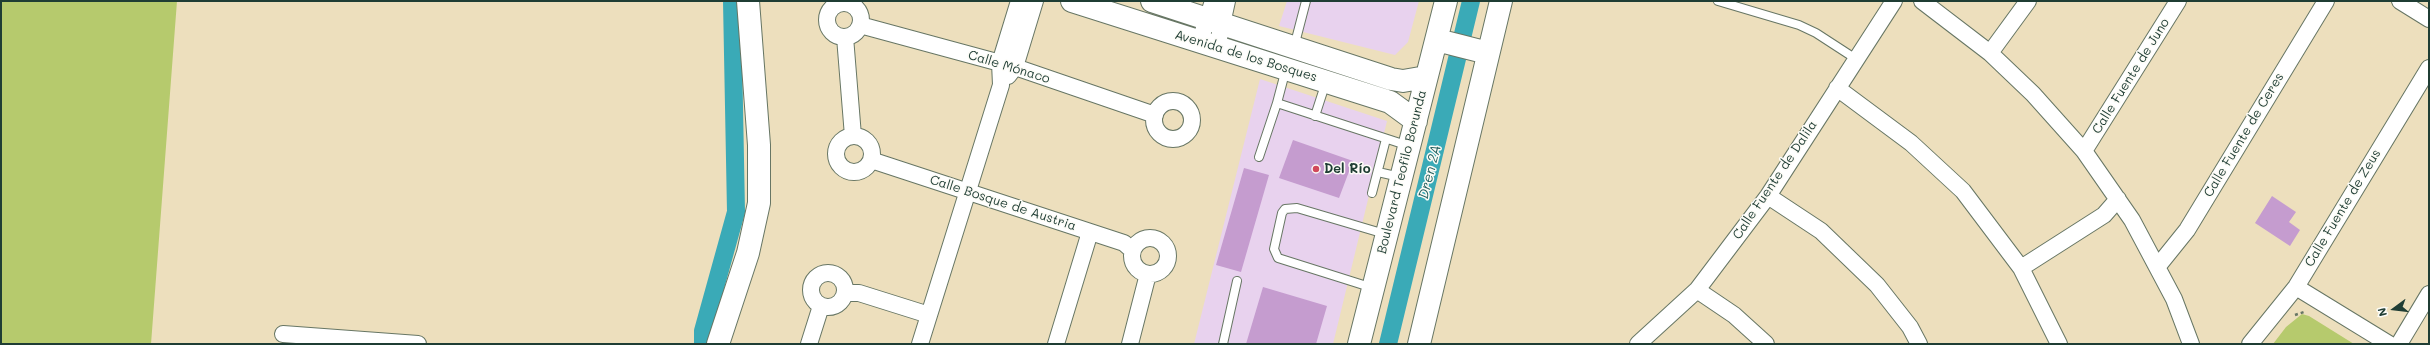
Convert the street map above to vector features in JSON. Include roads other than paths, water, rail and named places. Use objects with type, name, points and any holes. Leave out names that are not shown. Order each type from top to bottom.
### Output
[{"type":"street","points":[[718,344],[748,253],[759,203],[759,145],[748,1]]},
{"type":"street","points":[[920,344],[1007,65],[1019,1]]},
{"type":"street","points":[[1007,65],[1035,1]]},
{"type":"street","name":"Avenida de los Bosques","points":[[1072,1],[1286,69],[1330,70],[1403,81],[1426,77]]},
{"type":"street","name":"Avenida de los Bosques","points":[[1152,1],[1214,14],[1294,47],[1330,70],[1390,102],[1416,121]]},
{"type":"street","points":[[1209,44],[1214,14],[1227,1]]},
{"type":"street","name":"Boulevard Teofilo Borunda","points":[[1359,344],[1386,234],[1402,178],[1426,77],[1443,41],[1446,1]]},
{"type":"street","points":[[1419,344],[1481,51],[1501,1]]},
{"type":"street","name":"Calle Fuente de Dalila","points":[[1638,344],[1698,290],[1768,196],[1894,1]]},
{"type":"street","points":[[1922,1],[1990,53],[2033,94],[2084,151],[2118,199],[2158,266],[2174,299],[2191,344]]},
{"type":"street","points":[[1990,53],[2028,1]]},
{"type":"street","name":"Calle Fuente de Juno","points":[[2084,151],[2178,1]]},
{"type":"street","name":"Calle Fuente de Ceres","points":[[2158,266],[2187,230],[2326,1]]},
{"type":"street","points":[[2400,1],[2427,18]]},
{"type":"street","points":[[2426,1],[2427,18]]},
{"type":"street","points":[[844,2],[856,7],[861,18],[860,25],[855,33],[846,37],[834,34],[829,29],[827,17],[833,6],[844,2]]},
{"type":"street","name":"Calle Mónaco","points":[[860,25],[1007,65],[1155,115]]},
{"type":"street","points":[[846,37],[853,136]]},
{"type":"street","points":[[1443,41],[1481,51]]},
{"type":"street","name":"Calle Fuente de Zeus","points":[[2250,344],[2296,287],[2429,68]]},
{"type":"street","points":[[1837,88],[1911,143],[1963,191],[2021,268],[2059,344]]},
{"type":"street","points":[[853,136],[866,140],[870,146],[871,160],[864,170],[852,173],[841,168],[837,163],[835,151],[838,145],[847,137],[853,136]]},
{"type":"street","name":"Calle Bosque de Austria","points":[[871,160],[968,190],[1124,243],[1132,250]]},
{"type":"street","points":[[1768,196],[1820,231],[1877,285],[1910,327],[1919,344]]},
{"type":"street","points":[[2021,268],[2104,215],[2118,199]]},
{"type":"street","points":[[1056,344],[1090,232]]},
{"type":"street","points":[[1150,237],[1161,241],[1166,246],[1169,255],[1165,267],[1158,273],[1148,274],[1143,273],[1134,265],[1132,250],[1138,242],[1150,237]]},
{"type":"street","points":[[828,273],[839,277],[842,281],[845,293],[836,305],[821,306],[813,298],[811,292],[813,281],[817,277],[828,273]]},
{"type":"street","points":[[1130,344],[1148,274]]},
{"type":"street","points":[[2296,287],[2389,344]]},
{"type":"street","points":[[1698,290],[1734,315],[1766,344]]},
{"type":"street","points":[[845,293],[860,293],[929,316]]},
{"type":"street","points":[[2399,344],[2429,294]]},
{"type":"street","points":[[809,344],[821,306]]},
{"type":"street","points":[[283,334],[418,344]]},
{"type":"lane","points":[[1294,47],[1306,1]]},
{"type":"lane","points":[[1718,1],[1799,25],[1816,33],[1856,59]]},
{"type":"lane","points":[[1259,157],[1277,103],[1286,69]]},
{"type":"lane","points":[[1315,116],[1330,70]]},
{"type":"lane","points":[[1277,103],[1410,146]]},
{"type":"lane","points":[[1372,193],[1386,139]]},
{"type":"lane","points":[[1378,172],[1402,178]]},
{"type":"lane","points":[[1373,288],[1278,258],[1274,249],[1282,213],[1285,209],[1297,208],[1386,234]]},
{"type":"lane","points":[[1223,344],[1237,282]]},
{"type":"waterway","points":[[703,344],[703,331],[736,212],[732,1]]},
{"type":"waterway","name":"Dren 2A","points":[[1388,344],[1471,1]]},
{"type":"place","name":"Del Río","points":[[1316,169]]}]
